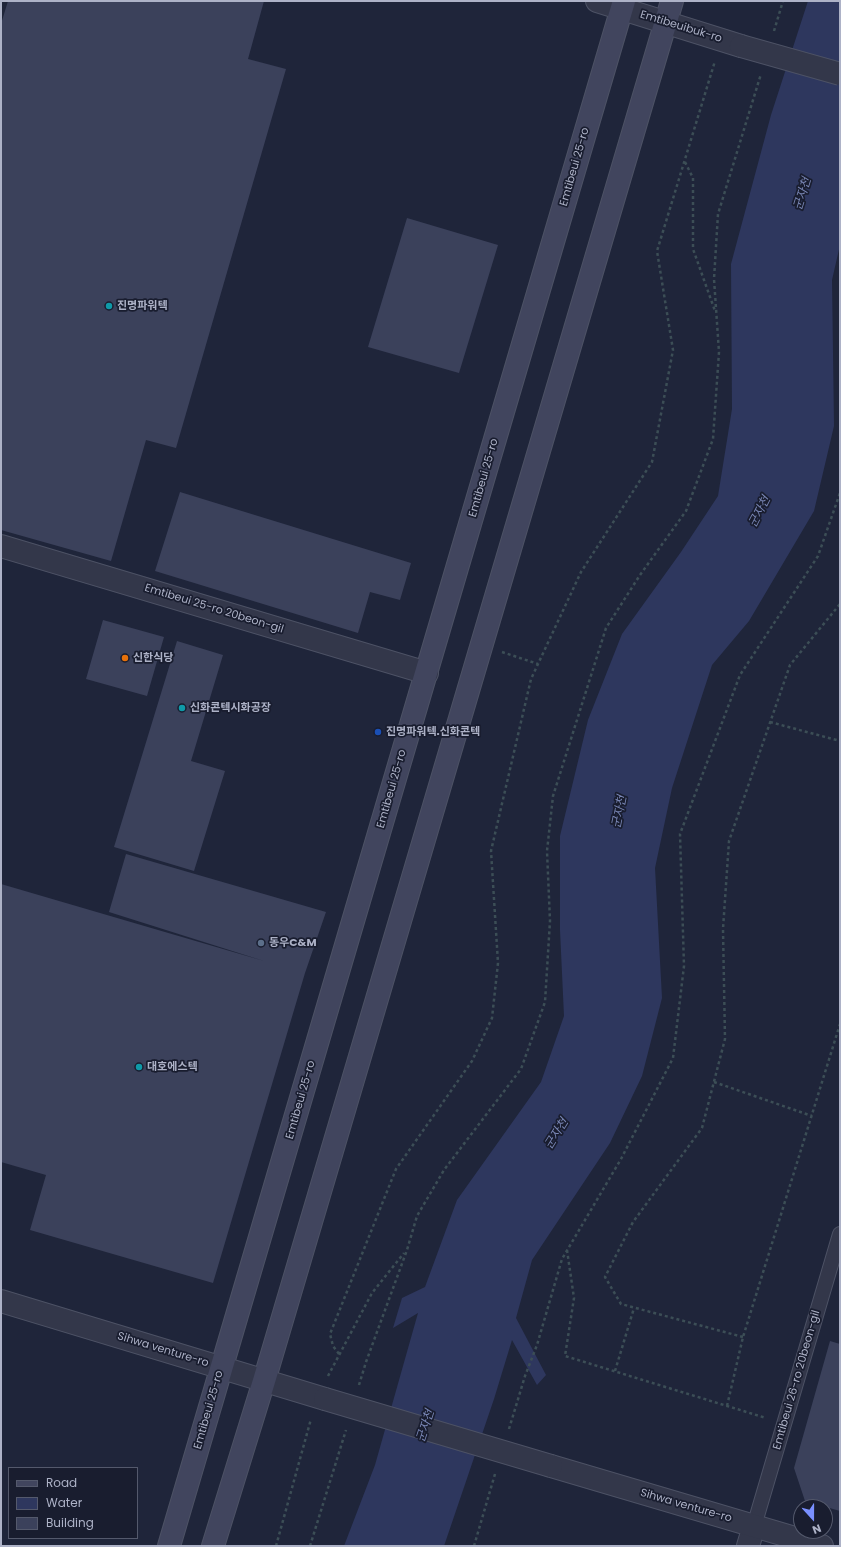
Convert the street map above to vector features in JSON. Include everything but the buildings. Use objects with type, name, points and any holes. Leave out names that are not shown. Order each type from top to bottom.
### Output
[{"type":"main road","points":[[213,1546],[264,1381],[672,1]]},
{"type":"main road","name":"Emtibeui 25-ro","points":[[169,1546],[623,5]]},
{"type":"street","name":"Emtibeuibuk-ro","points":[[597,1],[623,5],[666,23],[840,74]]},
{"type":"street","name":"Emtibeui 25-ro 20beon-gil","points":[[1,546],[426,672]]},
{"type":"street","name":"Sihwa venture-ro","points":[[1,1301],[551,1466],[751,1536],[822,1546]]},
{"type":"lane","name":"Emtibeui 26-ro 20beon-gil","points":[[751,1536],[840,1234]]},
{"type":"path","points":[[774,32],[783,1]]},
{"type":"path","points":[[340,1354],[333,1346],[330,1334],[396,1169],[472,1061],[492,1018],[498,963],[491,851],[531,679],[581,572],[652,462],[673,350],[657,251],[685,161],[731,43]]},
{"type":"path","points":[[357,1391],[366,1362],[407,1250],[417,1216],[444,1170],[521,1069],[546,1002],[550,921],[547,851],[552,796],[606,628],[640,575],[686,512],[713,439],[719,352],[714,279],[718,214],[762,70]]},
{"type":"path","points":[[685,161],[693,178],[693,249],[717,315]]},
{"type":"path","points":[[525,1376],[537,1345],[562,1259],[621,1159],[673,1058],[684,966],[680,834],[740,675],[818,556],[840,493]]},
{"type":"path","points":[[743,1337],[621,1304],[605,1277],[633,1222],[702,1128],[725,1039],[723,929],[729,841],[790,665],[840,604]]},
{"type":"path","points":[[482,645],[538,664]]},
{"type":"path","points":[[770,722],[840,741]]},
{"type":"path","points":[[727,1406],[743,1337],[840,1024]]},
{"type":"path","points":[[714,1082],[812,1116]]},
{"type":"path","points":[[276,1546],[321,1398],[340,1354],[372,1293],[407,1250]]},
{"type":"path","points":[[567,1250],[574,1298],[565,1356],[784,1423]]},
{"type":"path","points":[[615,1371],[634,1308]]},
{"type":"path","points":[[310,1546],[346,1428]]},
{"type":"water","name":"군자천","points":[[808,1],[840,1],[840,245],[832,280],[834,426],[814,511],[749,621],[712,665],[672,788],[655,868],[662,998],[642,1076],[610,1143],[532,1260],[516,1318],[546,1375],[537,1385],[512,1340],[494,1399],[444,1546],[344,1546],[375,1465],[418,1313],[393,1328],[402,1298],[425,1287],[457,1200],[541,1082],[564,1016],[560,930],[560,836],[588,720],[622,634],[681,552],[718,496],[732,409],[731,264],[771,115]]},
{"type":"place","name":"진명파워텍","points":[[109,306]]},
{"type":"place","name":"신한식당","points":[[125,658]]},
{"type":"place","name":"신화콘텍시화공장","points":[[182,708]]},
{"type":"place","name":"진명파워텍.신화콘텍","points":[[378,732]]},
{"type":"place","name":"동우C&M","points":[[261,943]]},
{"type":"place","name":"대호에스텍","points":[[139,1067]]}]
